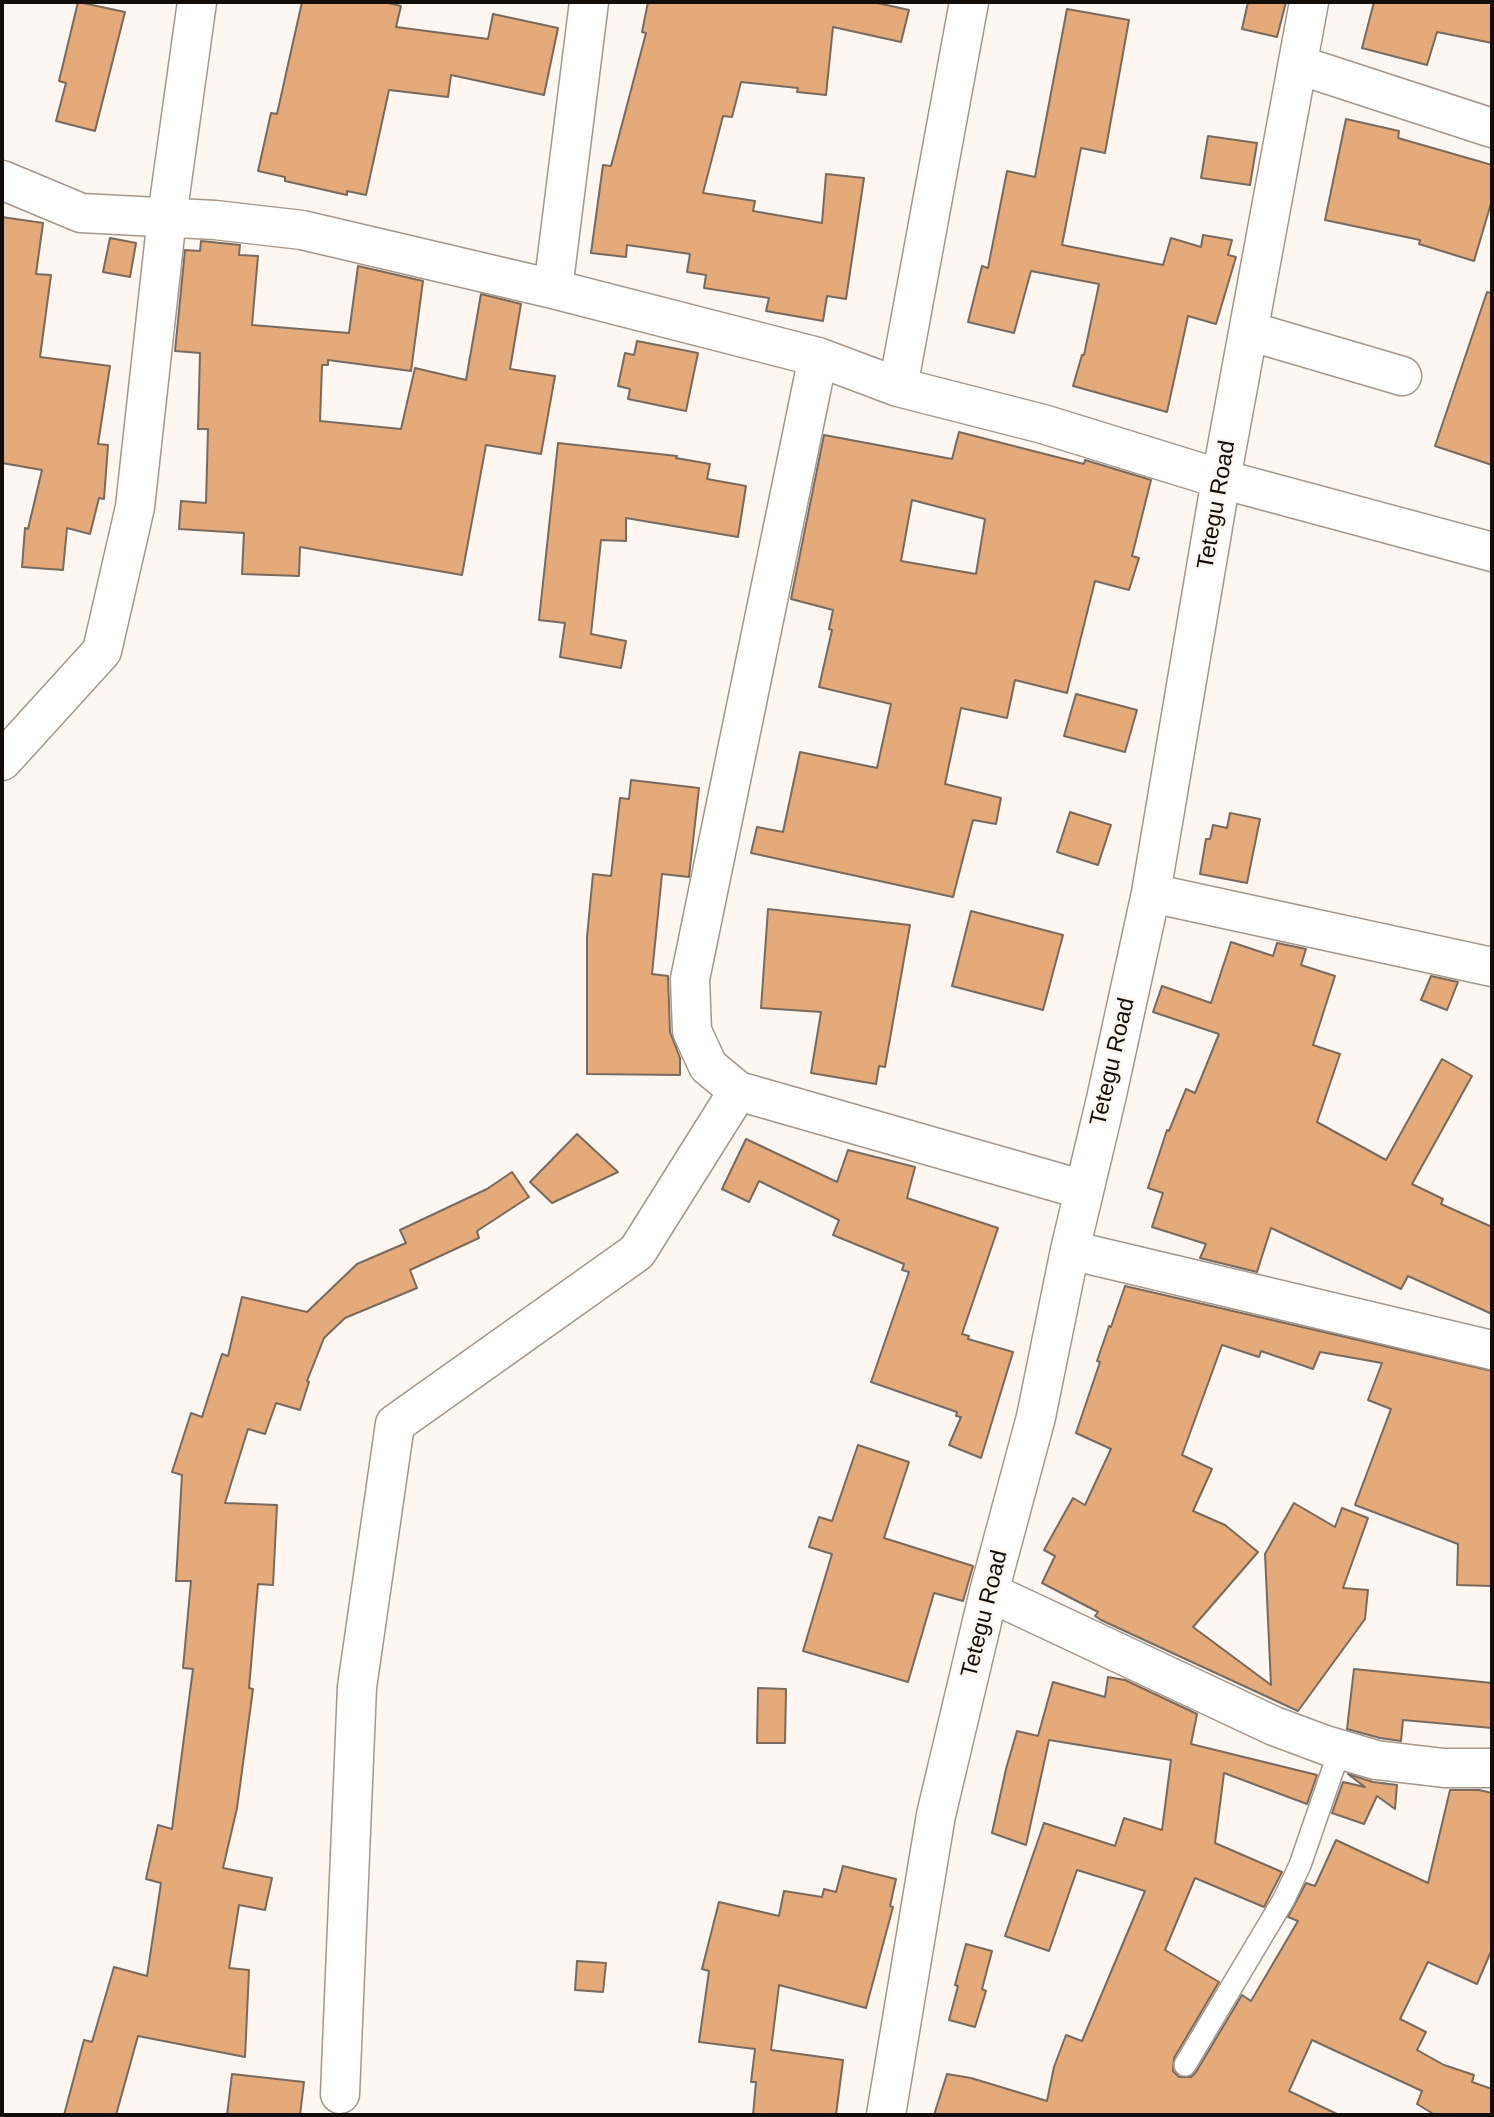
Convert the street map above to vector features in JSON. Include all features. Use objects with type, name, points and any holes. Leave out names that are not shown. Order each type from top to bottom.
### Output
[{"type":"street","points":[[2,761],[102,651],[135,507],[167,218],[197,2]]},
{"type":"street","points":[[553,289],[589,2]]},
{"type":"street","points":[[898,387],[969,2]]},
{"type":"street","name":"Tetegu Road","points":[[886,2115],[936,1815],[989,1592],[1036,1417],[1070,1250],[1151,893],[1221,479],[1310,2]]},
{"type":"street","points":[[1299,65],[1492,128]]},
{"type":"street","points":[[2,180],[81,213],[259,223],[302,230],[553,289],[818,358],[898,387],[1043,424],[1221,479],[1492,552]]},
{"type":"street","points":[[1249,331],[1402,376]]},
{"type":"street","points":[[818,358],[690,979],[692,1031],[708,1066],[738,1091],[1084,1190]]},
{"type":"street","points":[[1151,893],[1492,967]]},
{"type":"street","points":[[327,2093],[357,1687],[395,1424],[637,1252],[738,1091]]},
{"type":"street","points":[[1070,1250],[1492,1350]]},
{"type":"street","points":[[989,1592],[1274,1726],[1376,1760],[1444,1768],[1492,1768]]},
{"type":"lane","points":[[1185,2065],[1284,1899],[1300,1865],[1340,1749]]},
{"type":"building","points":[[78,2],[125,12],[95,131],[56,121],[66,83],[59,81]]},
{"type":"building","points":[[302,2],[384,2],[401,6],[396,27],[488,39],[493,14],[558,28],[544,95],[451,75],[448,97],[389,90],[366,195],[347,191],[347,195],[285,181],[285,177],[258,171],[271,113],[277,114]]},
{"type":"building","points":[[648,2],[873,2],[909,10],[901,42],[833,27],[826,95],[797,92],[798,88],[741,82],[732,117],[723,116],[703,193],[755,201],[753,211],[822,223],[826,174],[864,178],[846,299],[827,296],[823,321],[766,311],[769,298],[704,288],[706,275],[687,272],[690,254],[627,245],[626,257],[591,253],[603,165],[611,166],[646,33],[642,32]]},
{"type":"building","points":[[1248,2],[1286,2],[1277,37],[1242,29]]},
{"type":"building","points":[[1374,2],[1492,2],[1492,43],[1437,32],[1427,65],[1362,48]]},
{"type":"building","points":[[1067,9],[1129,20],[1105,153],[1081,148],[1062,245],[1163,265],[1171,238],[1201,247],[1203,235],[1232,240],[1228,255],[1236,257],[1216,324],[1188,316],[1167,412],[1073,386],[1084,355],[1099,284],[1031,271],[1014,333],[968,322],[982,266],[988,268],[1007,171],[1035,177]]},
{"type":"building","points":[[1346,119],[1399,131],[1398,138],[1492,165],[1492,200],[1474,261],[1419,244],[1420,240],[1325,220]]},
{"type":"building","points":[[1208,136],[1257,143],[1250,185],[1201,178]]},
{"type":"building","points":[[2,217],[43,223],[36,274],[51,275],[40,357],[110,366],[98,444],[108,445],[104,499],[99,498],[90,534],[67,528],[63,570],[22,567],[25,528],[28,529],[42,470],[2,463]]},
{"type":"building","points":[[110,238],[136,243],[130,277],[103,272]]},
{"type":"building","points":[[201,241],[240,245],[239,255],[258,256],[252,325],[349,333],[358,266],[423,281],[411,371],[328,360],[328,365],[322,365],[320,421],[401,429],[415,368],[466,380],[481,294],[521,304],[510,369],[555,376],[541,454],[486,445],[462,575],[300,547],[299,576],[242,574],[244,533],[179,529],[181,501],[206,503],[208,429],[198,429],[200,353],[175,351],[185,250],[200,251]]},
{"type":"building","points":[[1487,292],[1492,293],[1492,465],[1435,446]]},
{"type":"building","points":[[637,341],[698,353],[686,411],[628,399],[630,389],[618,386],[625,353],[634,355]]},
{"type":"building","points":[[959,432],[1084,464],[1085,460],[1151,480],[1132,556],[1139,558],[1129,590],[1095,581],[1067,693],[1015,680],[1007,718],[961,708],[945,784],[1001,798],[996,824],[973,820],[953,897],[751,853],[757,827],[783,832],[800,752],[877,768],[891,704],[819,687],[832,630],[829,629],[833,610],[791,599],[824,435],[952,459]],"holes":[[[912,500],[985,519],[976,574],[901,561]]]},
{"type":"building","points":[[558,443],[677,456],[676,458],[710,464],[707,479],[746,486],[738,537],[626,518],[626,541],[601,540],[591,634],[626,641],[621,668],[560,657],[565,623],[539,620]]},
{"type":"building","points":[[1076,694],[1137,710],[1125,752],[1064,736]]},
{"type":"building","points":[[631,780],[699,788],[689,877],[662,874],[652,974],[668,976],[670,1032],[680,1058],[680,1075],[587,1074],[587,937],[593,874],[611,876],[620,798],[629,799]]},
{"type":"building","points":[[1070,812],[1111,825],[1098,865],[1057,852]]},
{"type":"building","points":[[1230,813],[1260,819],[1247,883],[1200,874],[1206,839],[1210,839],[1213,825],[1227,828]]},
{"type":"building","points":[[768,909],[910,925],[885,1067],[879,1066],[876,1084],[811,1073],[821,1012],[761,1008]]},
{"type":"building","points":[[971,911],[1063,935],[1043,1010],[952,986]]},
{"type":"building","points":[[1231,942],[1273,956],[1277,943],[1306,949],[1301,965],[1335,976],[1313,1045],[1340,1054],[1317,1122],[1386,1160],[1442,1059],[1472,1076],[1412,1184],[1443,1199],[1441,1204],[1492,1227],[1492,1314],[1408,1276],[1401,1289],[1271,1228],[1257,1272],[1200,1258],[1206,1244],[1152,1227],[1163,1193],[1148,1188],[1167,1130],[1169,1131],[1186,1089],[1195,1093],[1219,1034],[1153,1012],[1162,986],[1211,1003]]},
{"type":"building","points":[[1431,976],[1458,982],[1447,1010],[1421,1000]]},
{"type":"building","points":[[577,1134],[618,1172],[552,1203],[530,1182]]},
{"type":"building","points":[[746,1139],[837,1182],[848,1150],[915,1167],[907,1198],[998,1228],[962,1334],[969,1336],[968,1339],[1013,1352],[981,1458],[949,1445],[961,1417],[956,1416],[957,1412],[871,1382],[909,1272],[902,1270],[904,1264],[833,1235],[839,1220],[759,1181],[749,1202],[722,1189]]},
{"type":"building","points":[[512,1172],[529,1197],[477,1231],[479,1238],[410,1270],[417,1288],[345,1318],[324,1338],[307,1381],[309,1382],[300,1410],[276,1403],[265,1434],[248,1429],[225,1503],[277,1505],[273,1585],[258,1584],[249,1688],[253,1689],[237,1808],[223,1868],[272,1878],[265,1910],[239,1905],[229,1968],[249,1970],[245,2057],[138,2036],[116,2115],[64,2115],[84,2040],[92,2042],[114,1967],[147,1976],[161,1883],[146,1879],[158,1825],[172,1829],[193,1669],[183,1668],[191,1581],[176,1581],[182,1475],[172,1472],[191,1413],[202,1417],[222,1354],[228,1356],[242,1297],[307,1312],[357,1264],[406,1243],[400,1230],[487,1189]]},
{"type":"building","points":[[1125,1286],[1492,1371],[1492,1586],[1457,1585],[1458,1544],[1355,1505],[1391,1409],[1368,1400],[1382,1363],[1320,1352],[1313,1369],[1261,1351],[1259,1357],[1222,1345],[1182,1455],[1212,1469],[1193,1511],[1225,1525],[1258,1552],[1193,1627],[1271,1685],[1265,1554],[1294,1503],[1335,1527],[1342,1508],[1368,1518],[1343,1588],[1368,1590],[1365,1619],[1298,1711],[1101,1620],[1095,1616],[1098,1612],[1042,1583],[1055,1556],[1044,1550],[1073,1498],[1085,1505],[1111,1449],[1076,1433],[1100,1362],[1097,1361]]},
{"type":"building","points":[[858,1445],[909,1462],[884,1538],[973,1566],[963,1601],[934,1593],[908,1682],[803,1651],[832,1554],[809,1547],[819,1517],[832,1521]]},
{"type":"building","points":[[1354,1669],[1492,1683],[1492,1728],[1403,1720],[1401,1741],[1347,1729]]},
{"type":"building","points":[[1108,1677],[1125,1680],[1197,1714],[1191,1744],[1317,1775],[1307,1804],[1224,1773],[1215,1843],[1282,1872],[1264,1907],[1195,1878],[1165,1950],[1219,1982],[1174,2058],[1173,2071],[1179,2077],[1191,2077],[1196,2072],[1242,1995],[1251,2001],[1298,1921],[1288,1917],[1306,1883],[1315,1886],[1336,1840],[1428,1883],[1450,1790],[1492,1793],[1492,1949],[1477,1984],[1428,1962],[1400,2019],[1426,2032],[1417,2050],[1444,2065],[1474,2075],[1472,2082],[1492,2089],[1492,2115],[1435,2115],[1417,2104],[1422,2091],[1312,2040],[1289,2091],[1339,2115],[934,2115],[947,2074],[971,2078],[1047,2101],[1054,2067],[1066,2035],[1082,2041],[1145,1891],[1077,1870],[1049,1951],[1005,1936],[1044,1823],[1115,1846],[1124,1818],[1162,1830],[1171,1760],[1049,1740],[1026,1845],[992,1833],[1017,1731],[1038,1736],[1053,1682],[1105,1697]]},
{"type":"building","points":[[758,1688],[786,1689],[785,1743],[757,1743]]},
{"type":"building","points":[[1348,1774],[1373,1782],[1397,1785],[1395,1809],[1377,1796],[1364,1824],[1332,1813],[1343,1782],[1365,1787]]},
{"type":"building","points":[[843,1866],[896,1879],[890,1906],[893,1907],[866,2008],[779,1985],[771,2050],[843,2060],[836,2115],[753,2115],[756,2082],[751,2082],[755,2049],[699,2042],[709,1971],[702,1969],[719,1902],[779,1916],[784,1891],[822,1897],[824,1889],[836,1892]]},
{"type":"building","points":[[966,1944],[992,1951],[982,1989],[986,1991],[975,2027],[949,2020]]},
{"type":"building","points":[[577,1961],[606,1963],[603,1992],[575,1990]]},
{"type":"building","points":[[232,2074],[304,2082],[300,2115],[227,2115]]}]
